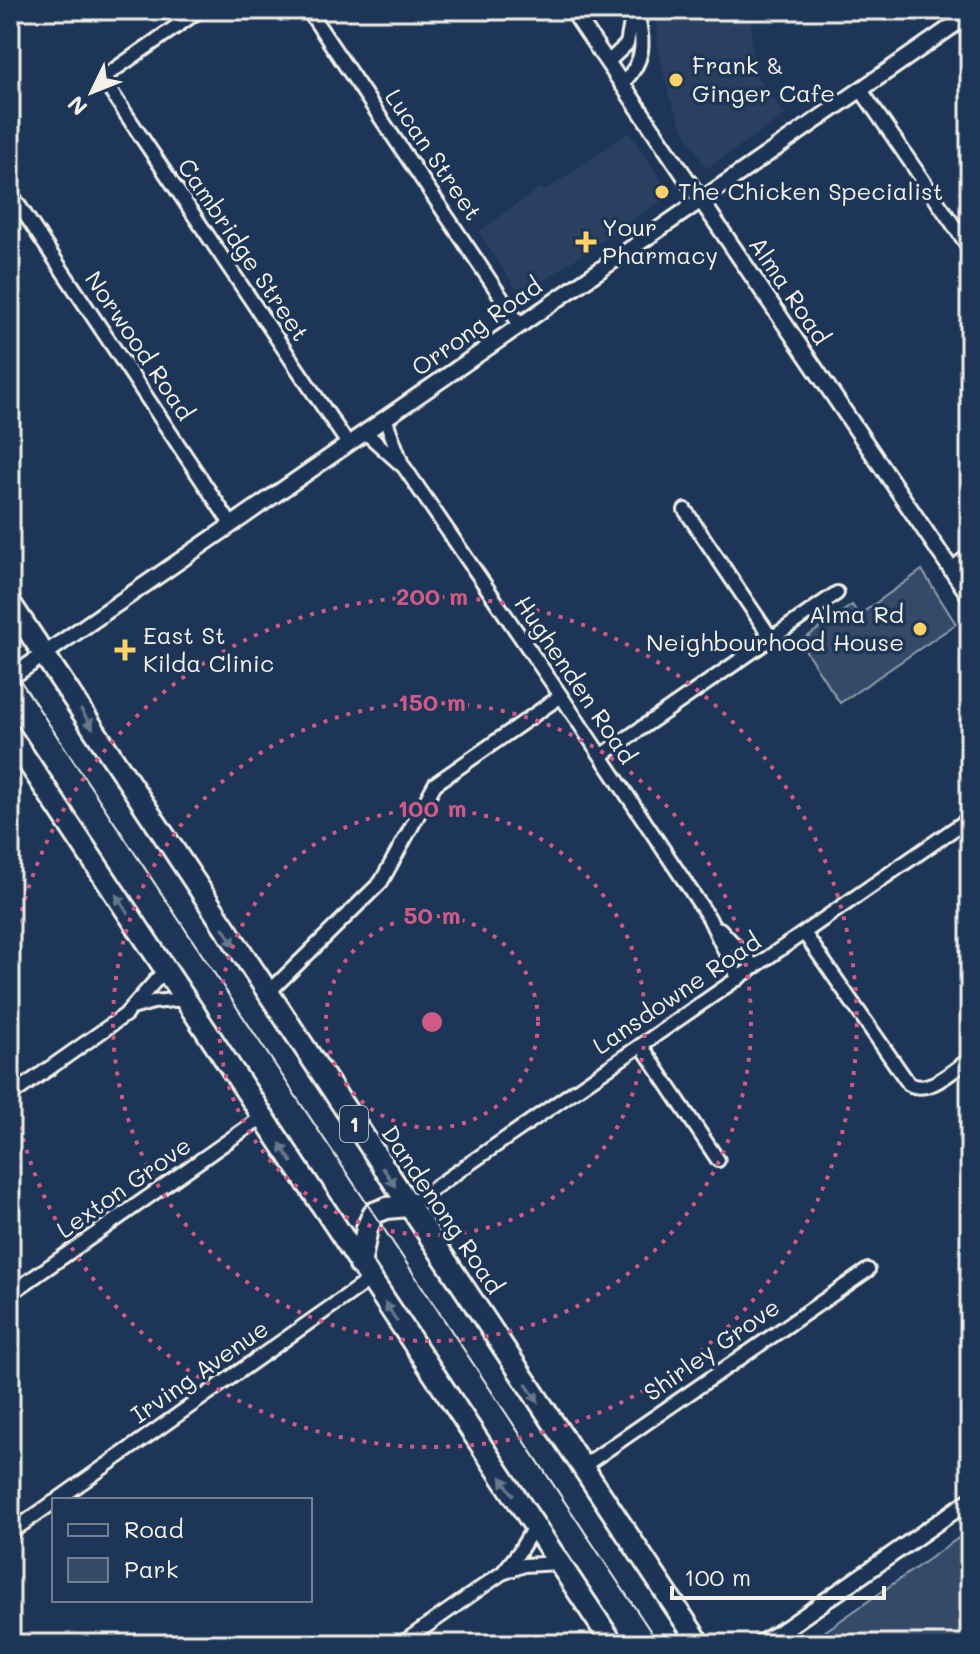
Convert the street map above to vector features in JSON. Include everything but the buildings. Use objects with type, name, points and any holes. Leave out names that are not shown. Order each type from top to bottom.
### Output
[{"type":"highway","name":"Dandenong Road","points":[[10,603],[700,1644]]},
{"type":"highway","points":[[10,735],[613,1644]]},
{"type":"highway","points":[[365,1272],[367,1228],[374,1213],[408,1206]]},
{"type":"street","name":"Cambridge Street","points":[[200,10],[111,72],[105,80],[117,103],[348,444]]},
{"type":"street","name":"Lucan Street","points":[[308,10],[520,325]]},
{"type":"street","name":"Alma Road","points":[[572,10],[970,597]]},
{"type":"street","points":[[608,62],[627,44],[635,10]]},
{"type":"street","points":[[622,84],[641,59],[641,31],[635,10]]},
{"type":"street","name":"Orrong Road","points":[[10,678],[970,14]]},
{"type":"street","points":[[861,90],[970,249]]},
{"type":"street","name":"Norwood Road","points":[[10,192],[231,524]]},
{"type":"street","name":"Hughenden Road","points":[[385,418],[404,467],[709,918],[738,979]]},
{"type":"street","name":"Hughenden Road","points":[[365,432],[404,467]]},
{"type":"street","points":[[685,510],[772,639]]},
{"type":"street","points":[[951,569],[970,555]]},
{"type":"street","points":[[601,756],[837,593]]},
{"type":"street","points":[[267,994],[381,882],[435,784],[561,696]]},
{"type":"street","name":"Lansdowne Road","points":[[408,1206],[970,818]]},
{"type":"street","name":"Hughenden Road","points":[[709,918],[755,967]]},
{"type":"street","points":[[804,933],[909,1084],[927,1087],[970,1059]]},
{"type":"street","points":[[10,1096],[132,1008],[165,970]]},
{"type":"street","points":[[132,1008],[184,999]]},
{"type":"street","points":[[641,1045],[718,1160]]},
{"type":"street","name":"Lexton Grove","points":[[10,1294],[262,1117]]},
{"type":"street","name":"Shirley Grove","points":[[582,1467],[868,1270]]},
{"type":"street","name":"Irving Avenue","points":[[59,1498],[365,1272]]},
{"type":"street","points":[[759,1644],[970,1500]]},
{"type":"street","name":"Irving Avenue","points":[[10,1533],[52,1503]]},
{"type":"street","points":[[502,1573],[534,1527]]},
{"type":"street","points":[[401,1644],[502,1573],[524,1565],[558,1563]]},
{"type":"street","points":[[772,1644],[788,1627]]},
{"type":"shaded area","points":[[656,10],[751,10],[752,48],[758,78],[785,115],[706,169],[682,127],[669,96],[658,48]]},
{"type":"shaded area","points":[[629,132],[671,194],[521,296],[478,232],[539,188],[543,192]]},
{"type":"green space","points":[[922,570],[956,624],[840,703],[800,642],[852,605],[859,615]]},
{"type":"green space","points":[[970,1530],[970,1644],[807,1644]]},
{"type":"tram line","points":[[10,665],[659,1644]]},
{"type":"place","name":"Frank & Ginger Cafe","points":[[676,80]]},
{"type":"place","name":"The Chicken Specialist","points":[[662,192]]},
{"type":"place","name":"Your Pharmacy","points":[[586,242]]},
{"type":"place","name":"Alma Rd Neighbourhood House","points":[[920,629]]},
{"type":"place","name":"East St Kilda Clinic","points":[[125,650]]}]
